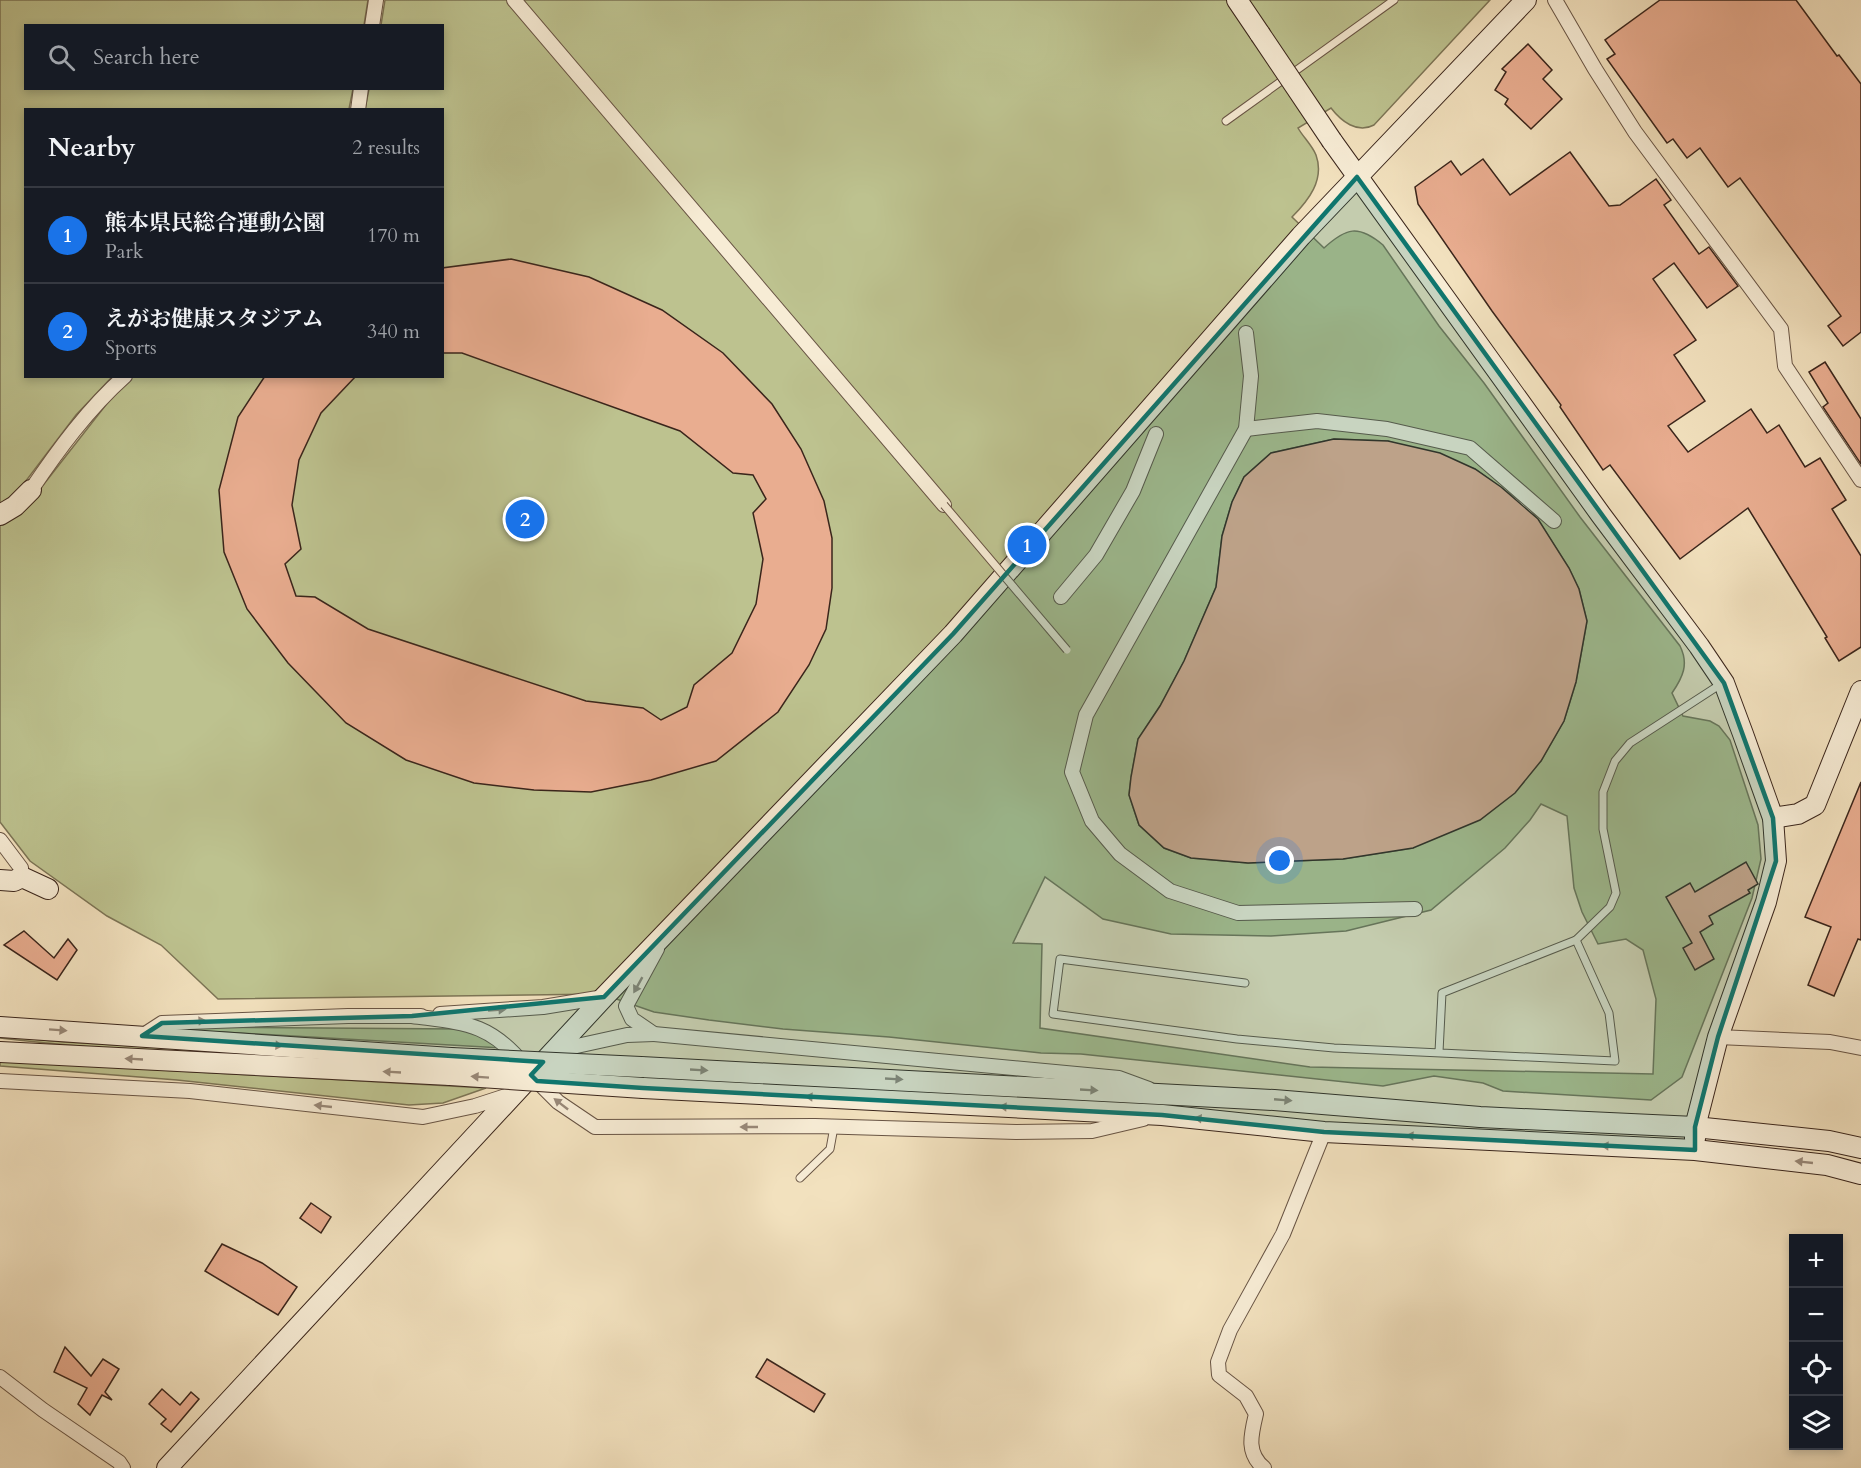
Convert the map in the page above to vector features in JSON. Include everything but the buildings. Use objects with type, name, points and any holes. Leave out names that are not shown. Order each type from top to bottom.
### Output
[{"type":"street","points":[[372,24],[376,0]]},
{"type":"street","points":[[514,0],[944,505]]},
{"type":"street","points":[[1237,0],[1357,177],[1724,683],[1773,818],[1776,861],[1766,902],[1718,1037],[1695,1127],[1695,1150]]},
{"type":"street","points":[[171,1467],[349,1271],[604,997],[953,634],[1301,236],[1526,0]]},
{"type":"street","points":[[1555,0],[1635,132],[1781,329],[1785,366],[1861,480]]},
{"type":"street","points":[[358,108],[361,90]]},
{"type":"street","points":[[1246,333],[1251,376],[1246,429],[1086,715],[1072,772],[1092,820],[1104,835],[1120,854],[1170,891],[1238,913],[1415,909]]},
{"type":"street","points":[[0,515],[15,506],[31,490],[78,426],[123,378]]},
{"type":"street","points":[[1246,429],[1317,421],[1387,429],[1470,448],[1554,521]]},
{"type":"street","points":[[1061,597],[1096,555],[1133,491],[1156,434]]},
{"type":"street","points":[[1773,818],[1798,814],[1815,805],[1861,691]]},
{"type":"street","points":[[0,840],[21,868],[22,877]]},
{"type":"street","points":[[0,880],[14,881],[22,877]]},
{"type":"street","points":[[22,877],[48,890]]},
{"type":"street","points":[[654,1034],[632,1019],[626,1006],[666,934]]},
{"type":"street","points":[[142,1036],[162,1023],[412,1016],[543,1007],[604,997]]},
{"type":"street","points":[[412,1016],[465,1023],[485,1030],[511,1050],[531,1075],[558,1102],[595,1127],[834,1127],[1016,1132],[1092,1131],[1162,1114]]},
{"type":"street","points":[[0,1027],[142,1036],[643,1088],[1162,1114],[1324,1132],[1695,1150],[1827,1165],[1861,1174]]},
{"type":"street","points":[[554,1051],[627,1035],[654,1034],[1119,1078],[1161,1094]]},
{"type":"street","points":[[1718,1037],[1830,1042],[1861,1048]]},
{"type":"street","points":[[0,1052],[450,1067],[641,1067],[1274,1100],[1480,1117],[1695,1127],[1829,1141],[1861,1148]]},
{"type":"street","points":[[0,1081],[190,1091],[423,1117],[475,1106],[517,1092]]},
{"type":"street","points":[[1264,1468],[1255,1460],[1249,1440],[1256,1414],[1246,1396],[1219,1375],[1218,1362],[1230,1330],[1282,1234],[1324,1132]]},
{"type":"street","points":[[0,1377],[43,1410],[119,1462],[123,1468]]},
{"type":"lane","points":[[1226,121],[1394,0]]},
{"type":"lane","points":[[944,505],[1067,650]]},
{"type":"lane","points":[[1439,1052],[1442,993],[1575,940],[1610,907],[1616,892],[1603,829],[1603,792],[1615,761],[1630,743],[1724,683]]},
{"type":"lane","points":[[1245,983],[1060,959],[1053,1014],[1237,1039],[1334,1048],[1615,1061],[1609,1013],[1575,940]]},
{"type":"lane","points":[[800,1178],[830,1149],[834,1127]]},
{"type":"highlighted area","points":[[1357,177],[1724,683],[1773,818],[1776,861],[1718,1037],[1695,1127],[1695,1150],[1324,1132],[1162,1115],[537,1081],[531,1075],[543,1062],[142,1036],[162,1023],[412,1016],[604,997],[953,634]]},
{"type":"green space","points":[[0,0],[368,0],[364,24],[24,24],[24,90],[353,90],[349,108],[24,108],[24,378],[111,378],[76,415],[16,494],[0,504]]},
{"type":"green space","points":[[385,0],[1490,0],[1374,125],[1362,128],[1350,125],[1331,108],[1298,128],[1316,155],[1318,173],[1317,181],[1309,197],[1292,217],[1324,248],[1339,236],[1352,231],[1366,234],[1383,245],[1439,326],[1484,383],[1580,517],[1680,646],[1684,659],[1684,670],[1672,693],[1683,716],[1710,721],[1719,726],[1730,740],[1758,825],[1761,859],[1752,898],[1682,1077],[1651,1100],[1503,1091],[1483,1083],[1434,1076],[1383,1086],[1081,1054],[1041,1053],[889,1037],[783,1029],[654,1012],[602,994],[218,999],[161,945],[107,916],[30,861],[0,822],[0,523],[37,493],[116,392],[131,378],[444,378],[444,108],[365,108],[369,90],[444,90],[444,24],[381,24]],"holes":[[[1334,439],[1388,441],[1475,469],[1531,509],[1569,568],[1579,589],[1587,621],[1576,682],[1564,721],[1541,761],[1413,848],[1343,859],[1248,863],[1191,858],[1164,848],[1139,825],[1129,795],[1138,739],[1160,706],[1184,661],[1216,587],[1222,536],[1232,502],[1244,477],[1271,453]],[[1541,804],[1567,816],[1574,888],[1582,912],[1598,944],[1626,939],[1643,950],[1656,999],[1653,1074],[1310,1067],[1040,1028],[1042,944],[1013,943],[1045,877],[1103,919],[1171,934],[1271,936],[1346,931],[1431,910],[1505,848]]]},
{"type":"green space","points":[[180,1027],[460,1029],[478,1033],[502,1048],[179,1031]]},
{"type":"green space","points":[[0,1036],[64,1042],[407,1061],[152,1051],[0,1038]]},
{"type":"green space","points":[[0,1061],[486,1088],[443,1103],[409,1105],[177,1080],[0,1066]]},
{"type":"place","name":"えがお健康スタジアム","points":[[525,519]]},
{"type":"place","name":"熊本県民総合運動公園","points":[[1027,545]]}]
